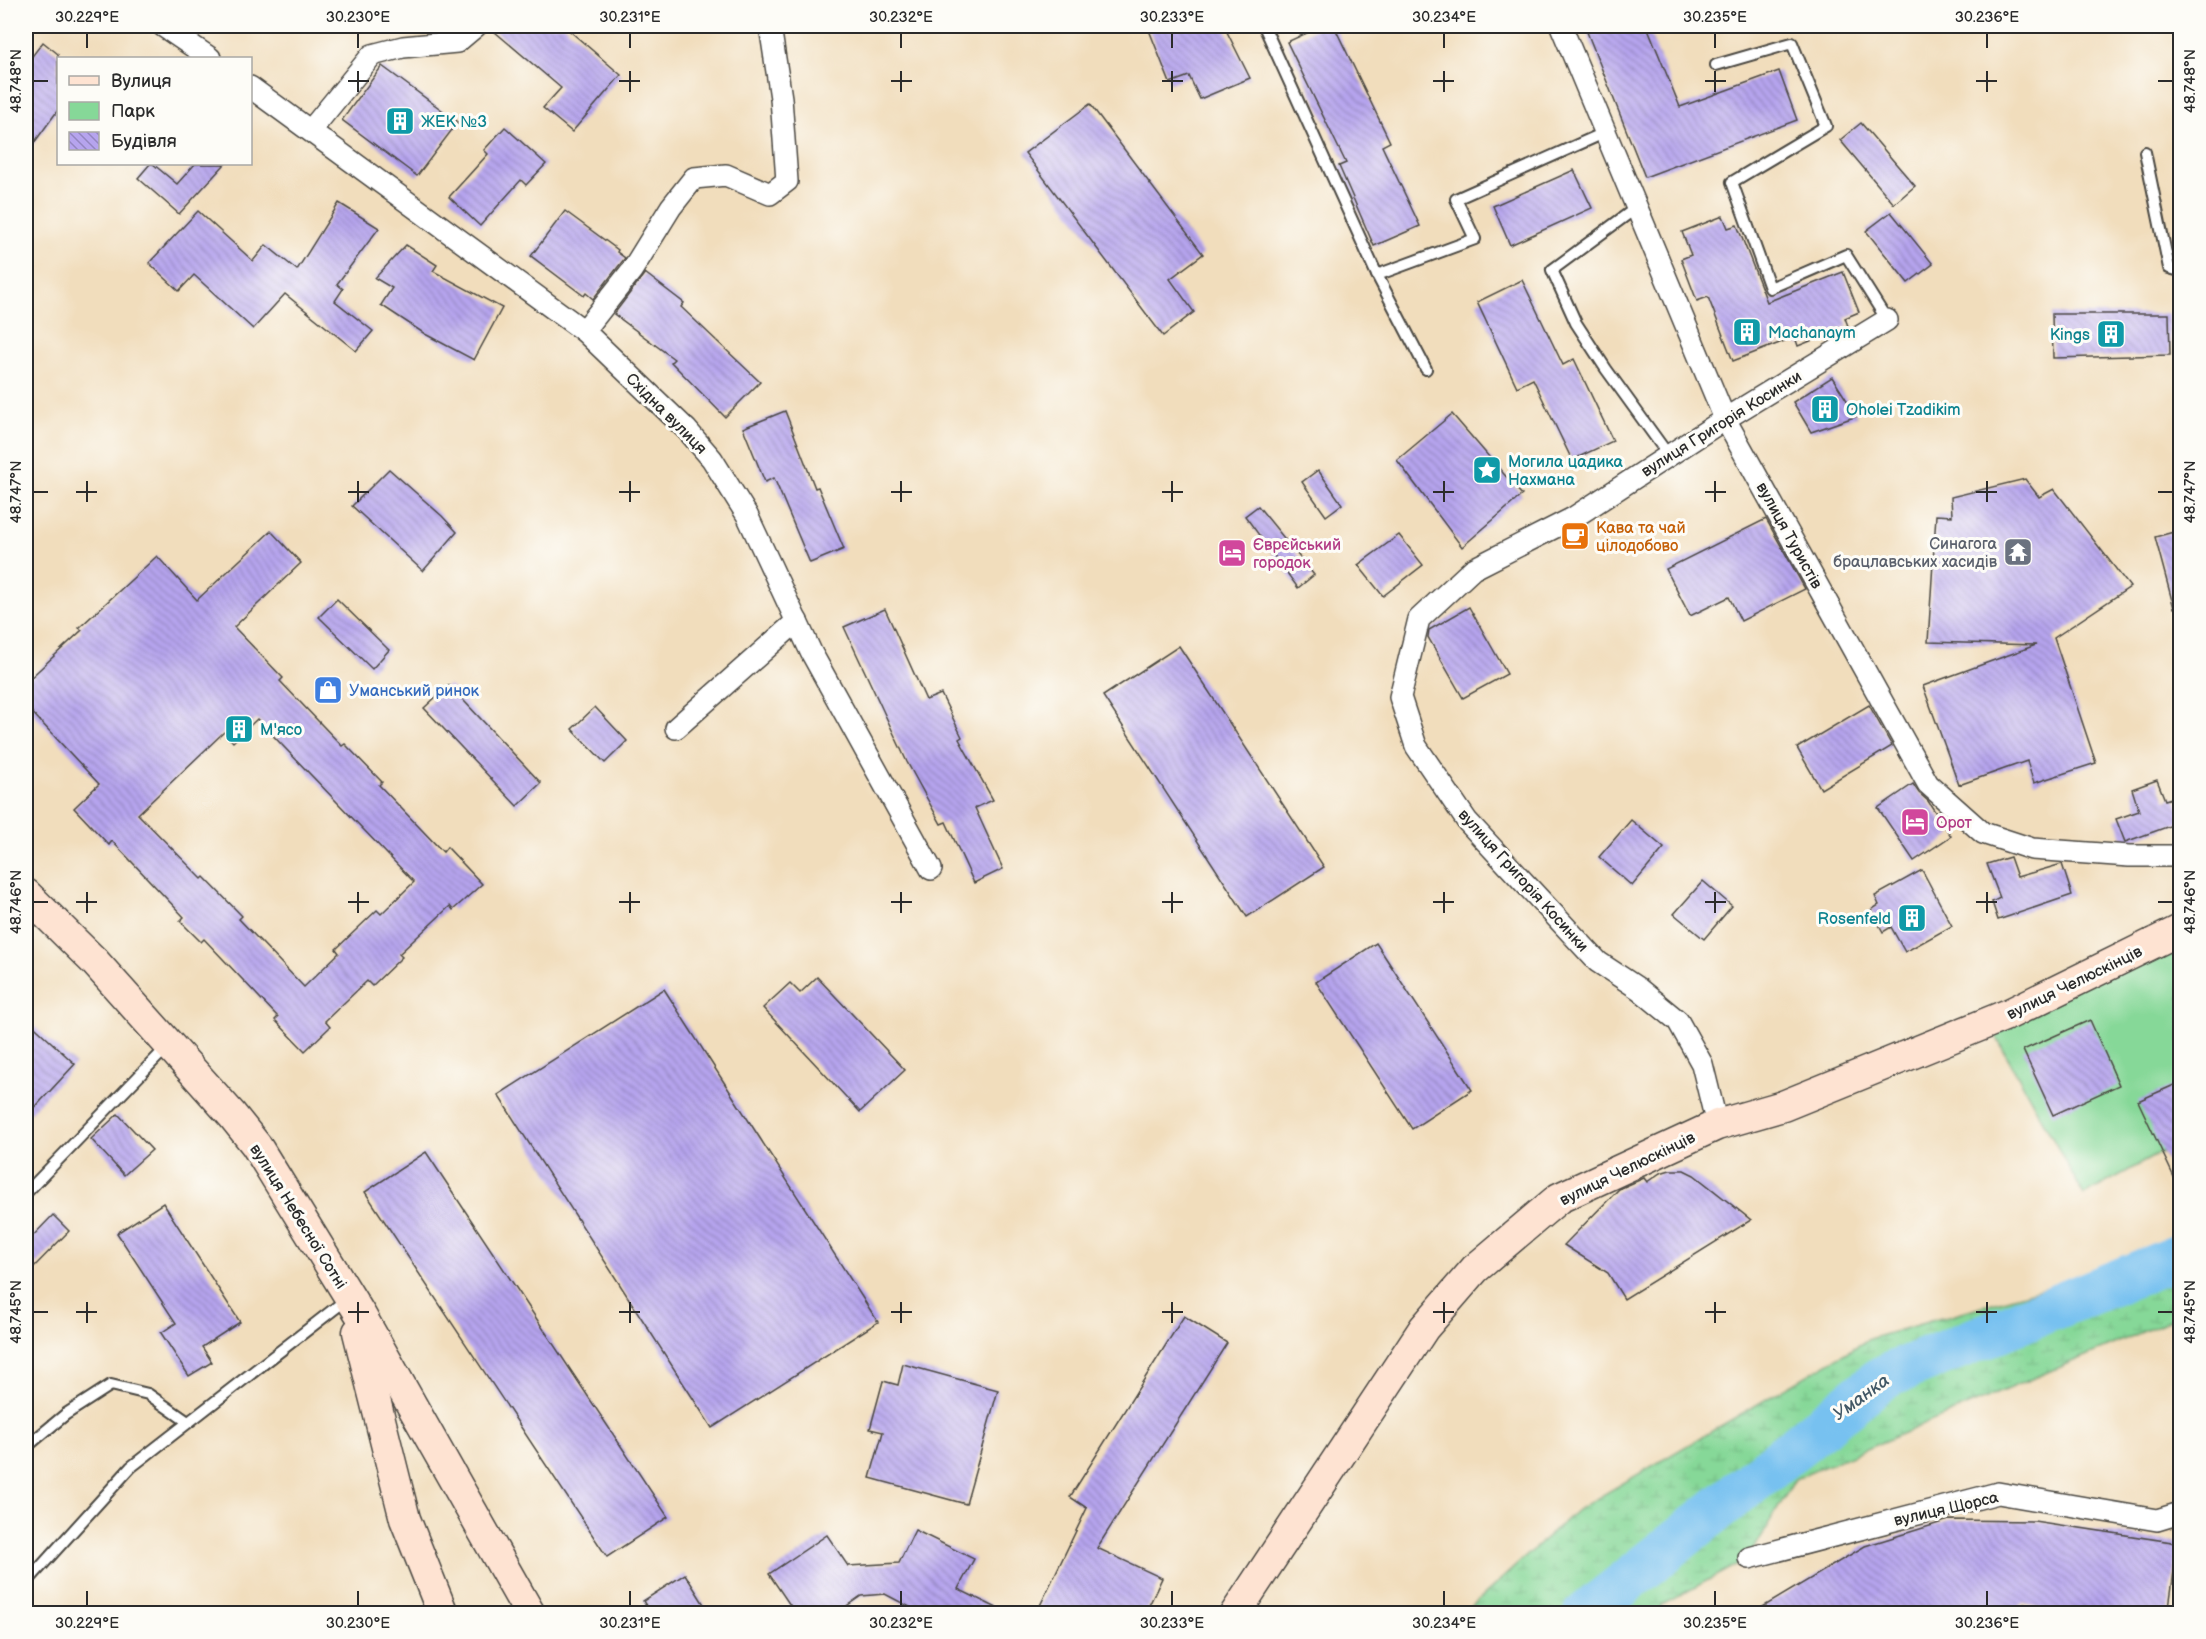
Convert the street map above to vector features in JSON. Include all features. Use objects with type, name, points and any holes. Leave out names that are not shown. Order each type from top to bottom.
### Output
[{"type":"main road","name":"вулиця Небесної Сотні","points":[[26,894],[95,962],[256,1145],[350,1297],[528,1612]]},
{"type":"main road","name":"вулиця Челюскінців","points":[[1235,1614],[1424,1328],[1474,1269],[1559,1198],[1717,1125],[1783,1106],[2009,1014],[2181,930]]},
{"type":"main road","points":[[350,1297],[405,1519],[443,1614]]},
{"type":"street","points":[[163,26],[209,57]]},
{"type":"street","points":[[311,130],[372,55],[403,47],[457,42],[476,26]]},
{"type":"street","points":[[584,331],[632,270],[671,207],[694,178],[726,175],[770,194],[787,181],[781,99],[770,26]]},
{"type":"street","name":"вулиця Туристів","points":[[1561,26],[1725,419],[1928,784],[1983,833],[2032,849],[2129,856],[2181,856]]},
{"type":"street","name":"Східна вулиця","points":[[252,88],[584,331],[687,430],[712,459],[747,515],[811,652],[932,869]]},
{"type":"street","name":"вулиця Григорія Косинки","points":[[1717,1125],[1702,1064],[1678,1021],[1639,989],[1598,962],[1467,821],[1416,746],[1400,697],[1419,619],[1473,569],[1573,518],[1725,419],[1887,320]]},
{"type":"street","points":[[676,728],[797,621]]},
{"type":"street","name":"вулиця Щорса","points":[[1749,1558],[1998,1493],[2157,1520],[2181,1513]]},
{"type":"lane","points":[[1264,26],[1377,275],[1426,369]]},
{"type":"lane","points":[[1716,65],[1792,44],[1826,126],[1732,182],[1770,288],[1846,255],[1887,320]]},
{"type":"lane","points":[[1377,275],[1474,239],[1456,200],[1604,133]]},
{"type":"lane","points":[[2145,152],[2169,268],[2181,271]]},
{"type":"lane","points":[[1636,208],[1552,270],[1576,323],[1669,456]]},
{"type":"lane","points":[[26,1193],[169,1045]]},
{"type":"lane","points":[[26,1583],[131,1467],[350,1297]]},
{"type":"lane","points":[[26,1442],[31,1443],[66,1414],[111,1385],[148,1394],[188,1422]]},
{"type":"green space","points":[[2180,928],[2180,1142],[2084,1195],[1993,1031]]},
{"type":"green space","points":[[2180,1245],[2180,1316],[1795,1479],[1749,1558],[1662,1605],[1660,1613],[1463,1614],[1577,1510],[1869,1339],[2172,1251]]},
{"type":"building","points":[[488,26],[564,26],[621,75],[572,132],[543,108],[561,88]]},
{"type":"building","points":[[1159,26],[1224,26],[1250,78],[1200,99],[1189,76],[1170,83],[1149,30]]},
{"type":"building","points":[[1322,26],[1334,26],[1390,142],[1382,146],[1420,226],[1374,246],[1339,166],[1346,163],[1287,42]]},
{"type":"building","points":[[1602,26],[1647,26],[1680,107],[1779,71],[1797,120],[1645,177],[1587,32]]},
{"type":"building","points":[[43,42],[58,54],[57,111],[26,154],[26,64]]},
{"type":"building","name":"ЖЕК №3","points":[[382,66],[458,122],[417,176],[342,120]]},
{"type":"building","points":[[1090,104],[1203,254],[1170,279],[1194,312],[1163,336],[1025,153]]},
{"type":"building","points":[[1861,123],[1915,186],[1894,204],[1840,140]]},
{"type":"building","points":[[505,127],[546,164],[526,185],[521,180],[480,226],[449,197],[488,154],[484,150]]},
{"type":"building","points":[[149,165],[154,165],[177,184],[194,165],[224,165],[179,214],[138,178]]},
{"type":"building","points":[[1574,170],[1592,208],[1510,245],[1493,206]]},
{"type":"building","points":[[339,203],[379,228],[337,284],[343,289],[335,301],[373,331],[356,351],[285,294],[253,329],[194,275],[179,291],[149,263],[198,211],[253,261],[266,245],[297,270]]},
{"type":"building","points":[[565,211],[618,250],[617,252],[625,258],[593,299],[586,293],[584,296],[531,256]]},
{"type":"building","points":[[1891,212],[1933,264],[1908,283],[1866,231]]},
{"type":"building","points":[[1723,216],[1728,228],[1737,225],[1767,302],[1843,272],[1859,312],[1845,318],[1848,326],[1798,346],[1795,337],[1733,361],[1708,297],[1697,301],[1681,259],[1691,255],[1682,232]]},
{"type":"building","points":[[406,245],[437,265],[433,271],[502,308],[474,360],[425,334],[381,305],[392,288],[375,278]]},
{"type":"building","points":[[645,273],[684,303],[681,307],[760,382],[725,417],[671,362],[674,359],[614,314]]},
{"type":"building","points":[[1522,280],[1563,365],[1574,359],[1613,441],[1572,460],[1533,379],[1517,387],[1477,302]]},
{"type":"building","name":"Kings","points":[[2052,314],[2169,314],[2170,355],[2053,358]]},
{"type":"building","name":"Oholei Tzadikim","points":[[1832,377],[1857,416],[1811,432],[1793,402]]},
{"type":"building","points":[[785,411],[815,488],[818,487],[844,549],[810,563],[774,478],[765,482],[743,428]]},
{"type":"building","points":[[1452,414],[1522,495],[1462,547],[1397,460]]},
{"type":"building","points":[[389,469],[457,532],[423,571],[352,506]]},
{"type":"building","points":[[1318,470],[1342,504],[1326,516],[1302,482]]},
{"type":"building","points":[[2025,479],[2039,497],[2054,489],[2130,587],[2054,638],[2096,763],[2034,783],[2027,761],[1959,785],[1923,686],[2036,645],[1928,642],[1936,515],[1952,516],[1951,497]]},
{"type":"building","points":[[1258,506],[1314,575],[1298,588],[1245,516]]},
{"type":"building","points":[[1766,519],[1805,589],[1741,621],[1729,597],[1690,616],[1666,569]]},
{"type":"building","points":[[2181,530],[2181,607],[2174,608],[2155,537]]},
{"type":"building","points":[[271,531],[301,563],[234,627],[283,678],[280,681],[342,746],[345,744],[382,782],[379,785],[443,852],[447,847],[482,884],[453,910],[450,906],[399,954],[402,957],[372,986],[367,981],[325,1021],[330,1027],[305,1051],[275,1020],[278,1017],[204,939],[201,942],[180,921],[184,917],[112,841],[109,845],[74,808],[99,784],[26,706],[26,682],[82,630],[79,628],[157,556],[197,600]],"holes":[[[257,719],[414,882],[381,914],[377,910],[336,949],[339,953],[304,987],[239,919],[242,916],[138,814],[224,732],[233,742]]]},
{"type":"building","points":[[1399,535],[1423,565],[1383,596],[1358,565]]},
{"type":"building","points":[[337,599],[389,650],[372,669],[319,617]]},
{"type":"building","points":[[1469,607],[1507,674],[1463,698],[1428,637],[1429,630]]},
{"type":"building","points":[[885,609],[926,700],[941,694],[962,737],[959,739],[993,800],[975,808],[1003,869],[974,883],[946,822],[941,824],[907,762],[844,627]]},
{"type":"building","points":[[1179,646],[1324,867],[1247,917],[1103,696]]},
{"type":"building","points":[[449,685],[541,783],[517,806],[424,708]]},
{"type":"building","points":[[1869,705],[1892,746],[1821,789],[1797,748]]},
{"type":"building","points":[[595,707],[627,741],[605,763],[572,729]]},
{"type":"building","points":[[2157,780],[2165,800],[2175,797],[2181,813],[2181,822],[2125,842],[2116,819],[2139,811],[2132,789]]},
{"type":"building","name":"Орот","points":[[1913,784],[1928,801],[1951,836],[1914,861],[1878,808]]},
{"type":"building","points":[[1631,820],[1664,848],[1632,886],[1599,857]]},
{"type":"building","points":[[2010,857],[2017,877],[2062,864],[2072,895],[1998,920],[1992,902],[2000,898],[1987,864]]},
{"type":"building","name":"Rosenfeld","points":[[1922,870],[1952,926],[1905,952],[1891,927],[1883,932],[1871,910],[1879,905],[1875,896]]},
{"type":"building","points":[[1703,881],[1732,906],[1704,939],[1674,914]]},
{"type":"building","points":[[1376,943],[1472,1090],[1412,1129],[1316,982]]},
{"type":"building","points":[[817,977],[905,1070],[860,1112],[763,1008],[790,983],[800,993]]},
{"type":"building","points":[[664,989],[878,1322],[712,1428],[498,1095]]},
{"type":"building","points":[[26,1019],[75,1064],[26,1117]]},
{"type":"building","points":[[2090,1020],[2119,1085],[2053,1115],[2023,1050]]},
{"type":"building","points":[[2181,1082],[2181,1192],[2138,1101]]},
{"type":"building","points":[[118,1114],[152,1150],[124,1175],[91,1139]]},
{"type":"building","points":[[426,1152],[668,1517],[607,1557],[365,1192]]},
{"type":"building","points":[[1684,1170],[1694,1175],[1751,1220],[1624,1299],[1608,1273],[1564,1245],[1619,1189],[1644,1178],[1647,1182],[1660,1173]]},
{"type":"building","points":[[163,1203],[240,1322],[202,1347],[212,1362],[189,1376],[161,1333],[176,1323],[117,1233]]},
{"type":"building","points":[[53,1215],[69,1231],[26,1275],[26,1243]]},
{"type":"building","points":[[1184,1316],[1227,1343],[1097,1548],[1162,1578],[1145,1614],[1036,1614],[1087,1508],[1070,1497]]},
{"type":"building","points":[[903,1364],[998,1390],[966,1504],[870,1478],[883,1432],[870,1429],[883,1381],[898,1385]]},
{"type":"building","points":[[1949,1520],[2034,1521],[2178,1543],[2168,1614],[2066,1614],[2024,1604],[2006,1614],[1751,1614],[1865,1546]]},
{"type":"building","points":[[915,1530],[974,1559],[958,1589],[1009,1614],[923,1614],[885,1594],[861,1596],[835,1614],[796,1614],[769,1574],[827,1535],[848,1566],[899,1563]]},
{"type":"building","points":[[685,1574],[710,1614],[651,1614],[643,1601]]},
{"type":"waterway","name":"Уманка","points":[[1586,1614],[1882,1378],[2180,1256]]},
{"type":"place","name":"ЖЕК №3","points":[[400,121]]},
{"type":"place","name":"Machanaym","points":[[1747,332]]},
{"type":"place","name":"Kings","points":[[2111,334]]},
{"type":"place","name":"Oholei Tzadikim","points":[[1825,409]]},
{"type":"place","name":"Могила цадика Нахмана","points":[[1487,470]]},
{"type":"place","name":"Кава та чай цілодобово","points":[[1575,536]]},
{"type":"place","name":"Синагога брацлавських хасидів","points":[[2018,552]]},
{"type":"place","name":"Єврєйський городок","points":[[1232,553]]},
{"type":"place","name":"Уманський ринок","points":[[328,690]]},
{"type":"place","name":"М'ясо","points":[[239,729]]},
{"type":"place","name":"Орот","points":[[1915,822]]},
{"type":"place","name":"Rosenfeld","points":[[1912,918]]}]
